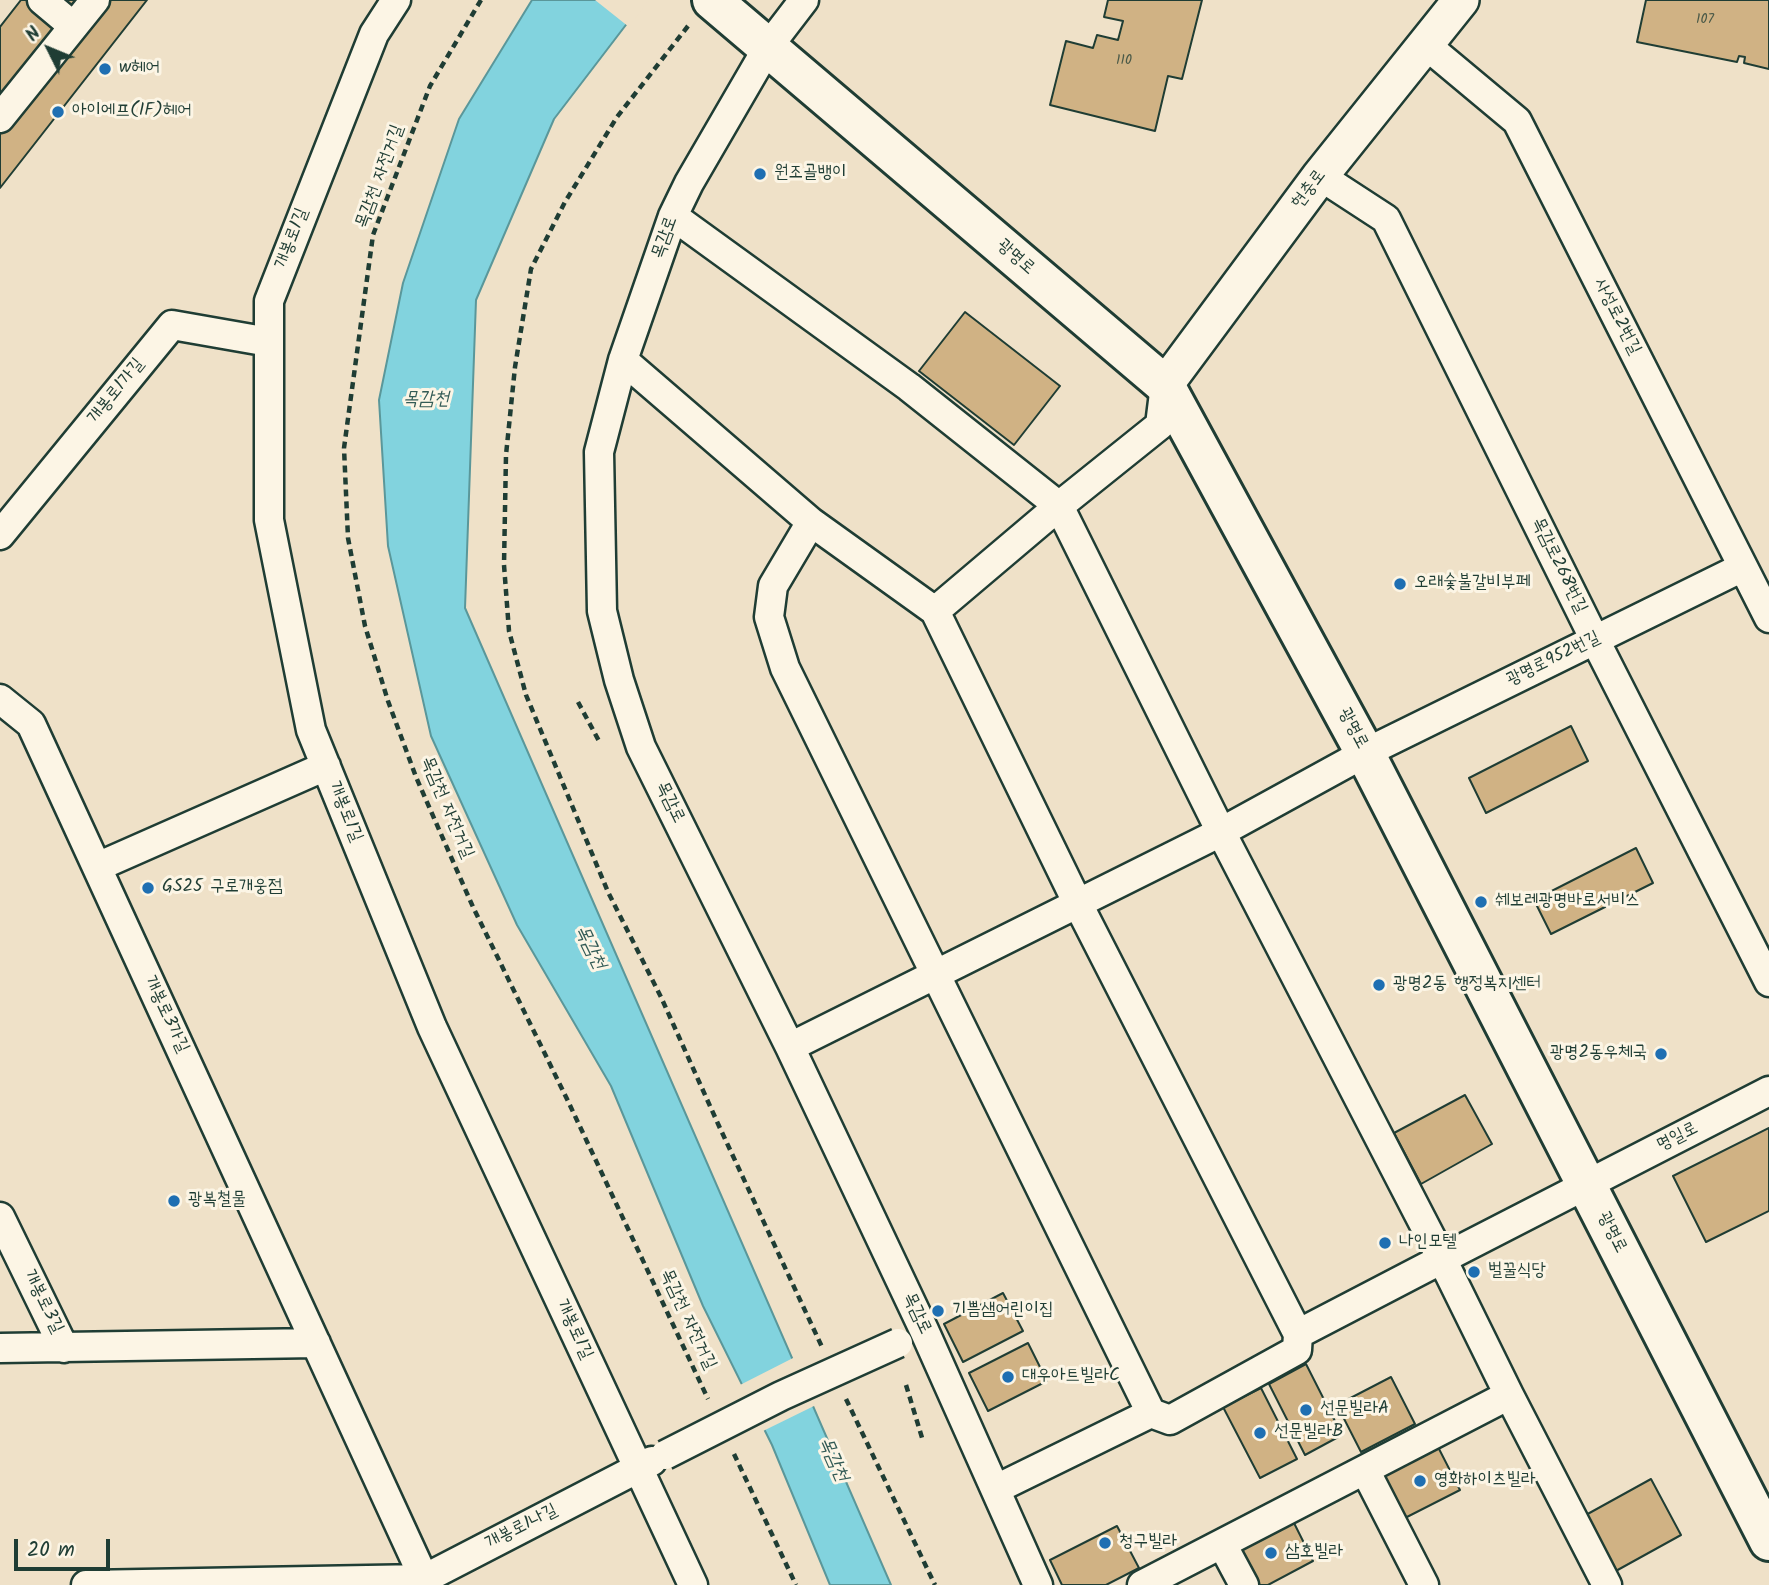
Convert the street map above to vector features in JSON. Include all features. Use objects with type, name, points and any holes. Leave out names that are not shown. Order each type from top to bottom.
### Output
[{"type":"main road","name":"광명로","points":[[712,0],[1165,385],[1365,754],[1769,1541]]},
{"type":"street","points":[[42,0],[74,26]]},
{"type":"street","points":[[0,118],[95,0]]},
{"type":"street","name":"개봉로1길","points":[[396,0],[374,34],[269,301],[269,520],[311,730],[432,1027],[693,1585]]},
{"type":"street","name":"목감로","points":[[804,0],[757,37],[673,216],[623,360],[599,452],[602,611],[619,680],[641,747],[790,1047],[924,1329],[1038,1585]]},
{"type":"street","name":"현충로","points":[[1165,385],[1321,176],[1461,0]]},
{"type":"street","name":"사성로2번길","points":[[1426,45],[1517,121],[1769,618]]},
{"type":"street","name":"목감로268번길","points":[[1321,176],[1386,219],[1769,982]]},
{"type":"street","points":[[673,216],[909,387],[1059,506],[1221,832],[1608,1585]]},
{"type":"street","name":"개봉로1가길","points":[[0,535],[172,325],[269,342]]},
{"type":"street","points":[[623,360],[811,522],[934,611],[1078,904],[1298,1334],[1297,1350],[1170,1420],[1151,1413],[785,668],[769,617],[773,586],[811,522]]},
{"type":"street","points":[[934,611],[1160,425],[1165,385]]},
{"type":"street","name":"광명로952번길","points":[[790,1047],[1221,832],[1365,754],[1743,567]]},
{"type":"street","name":"개봉로3가길","points":[[0,698],[31,724],[426,1582]]},
{"type":"street","points":[[97,867],[326,766]]},
{"type":"street","name":"명일로","points":[[1298,1334],[1769,1091]]},
{"type":"street","name":"개봉로3길","points":[[0,1217],[64,1348]]},
{"type":"street","name":"개봉로1나길","points":[[86,1585],[426,1582],[637,1468],[924,1329]]},
{"type":"street","points":[[0,1348],[316,1343]]},
{"type":"street","points":[[1142,1585],[1509,1395]]},
{"type":"street","points":[[996,1489],[1151,1413]]},
{"type":"street","points":[[1365,1470],[1424,1585]]},
{"type":"street","points":[[1222,1544],[1244,1585]]},
{"type":"path","name":"목감천 자전거길","points":[[481,0],[430,86],[373,235],[344,448],[348,538],[365,626],[388,701],[416,777],[472,907],[567,1099],[710,1403]]},
{"type":"path","points":[[578,702],[599,741]]},
{"type":"path","points":[[906,1385],[923,1441]]},
{"type":"path","points":[[733,1454],[796,1585]]},
{"type":"water","name":"목감천","points":[[532,0],[645,0],[554,119],[476,300],[465,608],[891,1585],[830,1585],[772,1445],[703,1306],[611,1086],[517,925],[431,736],[388,546],[379,400],[403,283],[459,119]]},
{"type":"pier","points":[[595,0],[649,0],[629,27]]},
{"type":"pier","points":[[795,1357],[816,1405],[761,1432],[738,1386]]},
{"type":"building","points":[[21,0],[147,0],[0,188],[0,27]]},
{"type":"building","points":[[1108,0],[1202,0],[1182,79],[1168,76],[1155,131],[1050,105],[1066,41],[1093,48],[1097,35],[1118,40],[1123,21],[1104,17]]},
{"type":"building","points":[[1646,0],[1769,0],[1769,69],[1744,63],[1745,57],[1739,56],[1737,62],[1637,42]]},
{"type":"building","points":[[965,312],[1060,386],[1014,445],[919,371]]},
{"type":"building","points":[[1571,726],[1588,761],[1486,813],[1469,778]]},
{"type":"building","points":[[1636,848],[1653,883],[1551,934],[1534,900]]},
{"type":"building","points":[[1465,1095],[1492,1144],[1421,1184],[1394,1133]]},
{"type":"building","points":[[1769,1128],[1769,1211],[1706,1242],[1673,1176]]},
{"type":"building","points":[[1003,1293],[1023,1331],[963,1362],[944,1324]]},
{"type":"building","name":"대우아트빌라C","points":[[1028,1343],[1047,1381],[988,1411],[969,1373]]},
{"type":"building","name":"선문빌라A","points":[[1306,1364],[1342,1435],[1305,1455],[1269,1384]]},
{"type":"building","points":[[1391,1377],[1415,1424],[1361,1452],[1337,1405]]},
{"type":"building","name":"선문빌라B","points":[[1261,1388],[1297,1459],[1260,1478],[1223,1407]]},
{"type":"building","name":"영화하이츠빌라","points":[[1437,1445],[1460,1490],[1403,1519],[1380,1473]]},
{"type":"building","points":[[1651,1479],[1681,1535],[1614,1572],[1584,1516]]},
{"type":"building","name":"삼호빌라","points":[[1289,1513],[1313,1561],[1268,1585],[1249,1585],[1228,1544]]},
{"type":"building","name":"청구빌라","points":[[1117,1526],[1139,1568],[1106,1585],[1062,1585],[1050,1560]]},
{"type":"place","name":"w헤어","points":[[105,69]]},
{"type":"place","name":"아이에프(IF)헤어","points":[[58,112]]},
{"type":"place","name":"원조골뱅이","points":[[760,174]]},
{"type":"place","name":"오래숯불갈비부페","points":[[1400,584]]},
{"type":"place","name":"GS25 구로개웅점","points":[[148,888]]},
{"type":"place","name":"쉐보레광명바로서비스","points":[[1481,902]]},
{"type":"place","name":"광명2동 행정복지센터","points":[[1379,985]]},
{"type":"place","name":"광명2동우체국","points":[[1661,1054]]},
{"type":"place","name":"광복철물","points":[[174,1201]]},
{"type":"place","name":"나인모텔","points":[[1385,1243]]},
{"type":"place","name":"벌꿀식당","points":[[1474,1272]]},
{"type":"place","name":"기쁨샘어린이집","points":[[938,1311]]},
{"type":"place","name":"대우아트빌라C","points":[[1008,1377]]},
{"type":"place","name":"선문빌라A","points":[[1306,1410]]},
{"type":"place","name":"선문빌라B","points":[[1260,1433]]},
{"type":"place","name":"영화하이츠빌라","points":[[1420,1481]]},
{"type":"place","name":"청구빌라","points":[[1105,1543]]},
{"type":"place","name":"삼호빌라","points":[[1271,1553]]}]
